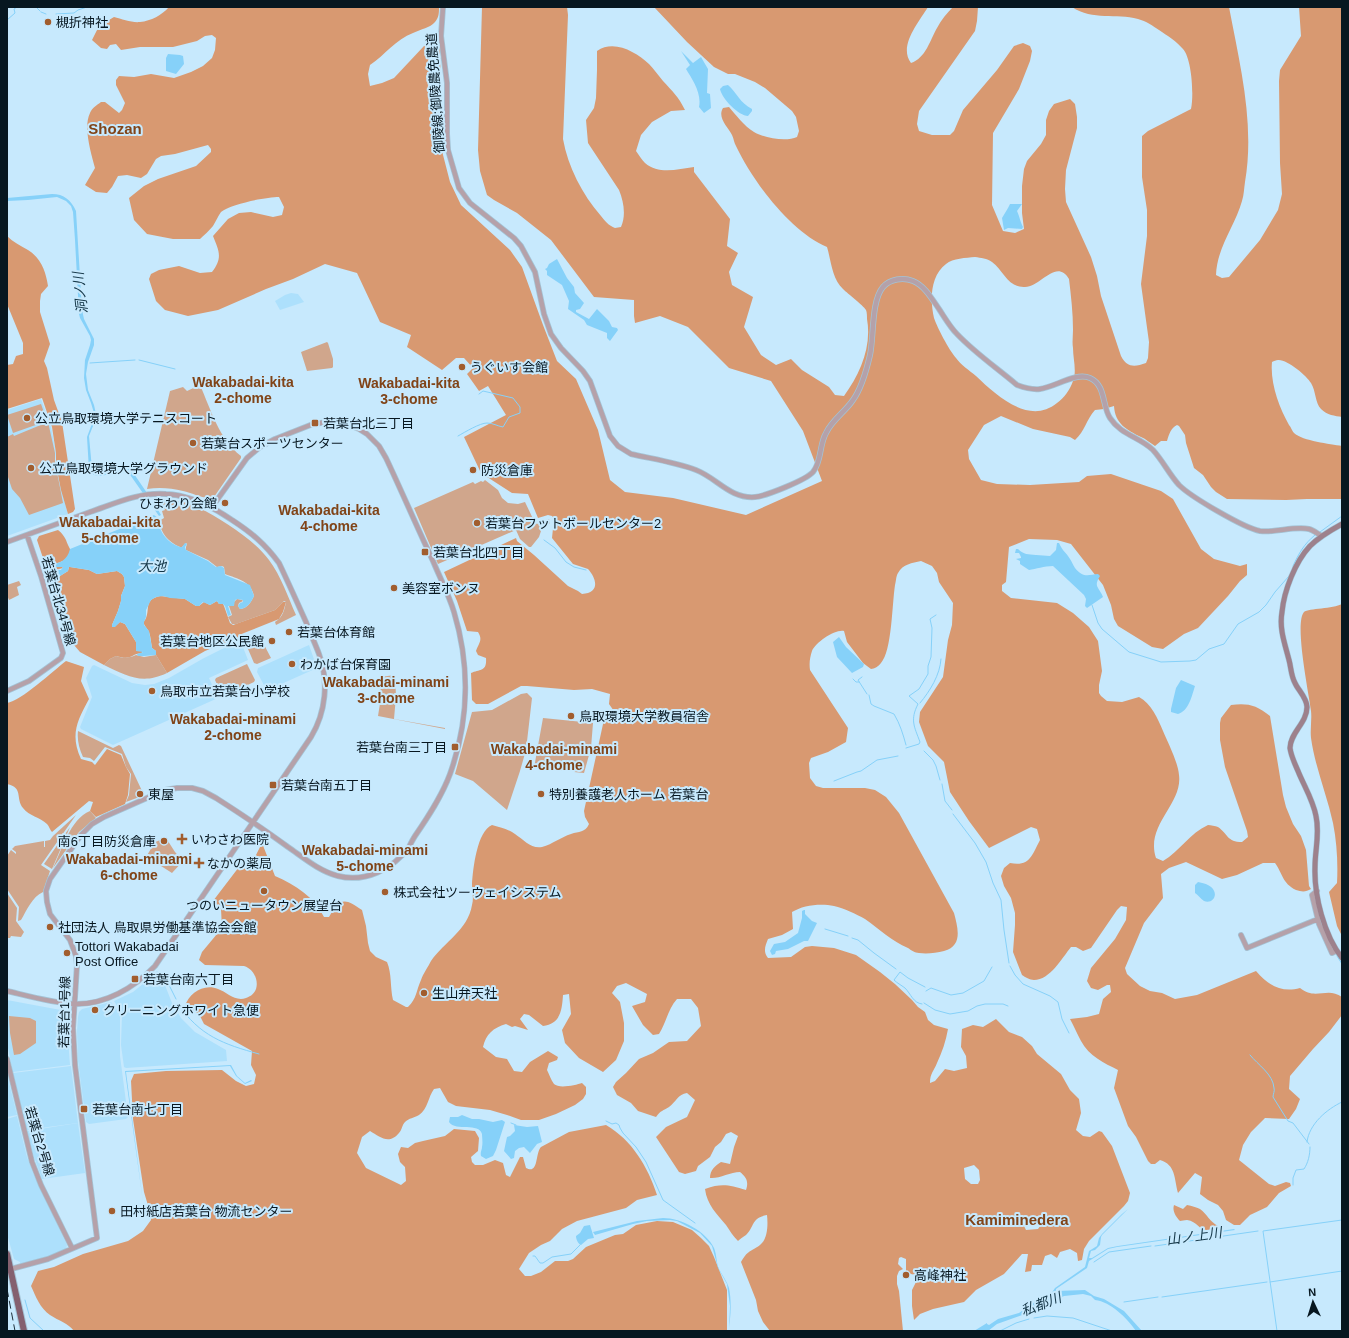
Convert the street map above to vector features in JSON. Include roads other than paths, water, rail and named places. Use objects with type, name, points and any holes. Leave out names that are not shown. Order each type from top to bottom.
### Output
[{"type":"highway","points":[[7,1254],[24,1331]]},
{"type":"main road","points":[[1342,524],[1322,536],[1311,545],[1306,552],[1291,578],[1283,603],[1281,620],[1284,644],[1290,661],[1292,677],[1307,706],[1304,718],[1293,736],[1290,748],[1293,760],[1314,808],[1316,818],[1318,837],[1315,867],[1321,912],[1336,951],[1342,958]]},
{"type":"street","name":"御陵線;御陵農免農道","points":[[443,7],[441,36],[447,82],[448,150],[459,188],[470,203],[514,238],[521,246],[535,272],[544,314],[551,334],[561,348],[583,370],[590,381],[610,436],[618,446],[631,454],[695,470],[708,476],[730,492],[744,497],[756,497],[807,478],[818,465],[826,432],[854,399],[860,387],[870,356],[877,296],[883,287],[891,282],[899,279],[907,279],[923,286],[957,334],[1017,385],[1026,389],[1039,389],[1081,377],[1090,378],[1096,382],[1100,389],[1108,416],[1113,422],[1124,433],[1153,450],[1178,484],[1198,499],[1250,528],[1262,531],[1298,528],[1310,529],[1322,536]]},
{"type":"street","name":"若葉台1号線","points":[[11,1269],[43,1261],[97,1238],[75,1065],[73,1028],[76,956],[68,936],[50,914],[46,891],[50,879],[85,830],[104,817],[165,790],[182,788],[196,789],[207,792],[311,863],[330,874],[347,877],[365,876],[380,872],[389,866],[399,858],[408,847],[431,812],[450,774],[460,738],[465,708],[466,688],[463,652],[454,611],[386,458],[379,446],[367,434],[359,429],[342,423],[320,423],[305,427],[260,447],[247,458],[212,507]]},
{"type":"street","points":[[7,542],[125,500],[149,494],[178,495],[212,507],[254,535],[271,552],[279,563],[316,647],[324,672],[325,694],[316,729],[150,972],[126,990],[116,995],[104,1000],[74,1004],[7,991]]},
{"type":"street","name":"若葉台北34号線","points":[[7,691],[29,681],[62,658],[63,654],[41,576],[27,535]]},
{"type":"street","points":[[1317,891],[1312,895],[1324,938],[1332,953],[1336,951]]},
{"type":"street","points":[[1241,935],[1248,948],[1318,919]]},
{"type":"street","name":"若葉台2号線","points":[[7,1058],[16,1102],[32,1162],[41,1185],[72,1248]]},
{"type":"water","points":[[681,51],[693,63],[701,57],[708,69],[707,93],[710,94],[711,108],[704,113],[699,107],[700,102],[696,86],[686,69],[690,65]]},
{"type":"water","points":[[168,54],[183,56],[184,64],[176,74],[166,71],[166,58]]},
{"type":"water","points":[[728,85],[744,104],[752,109],[748,116],[736,110],[727,102],[721,93],[720,89],[723,86]]},
{"type":"water","name":"洞ノ川","points":[[52,194],[67,198],[76,211],[82,310],[84,319],[94,339],[94,345],[88,362],[86,374],[88,390],[96,414],[89,436],[92,469],[95,473],[101,474],[119,467],[130,468],[147,493],[151,502],[154,503],[161,515],[159,516],[126,469],[125,472],[120,468],[101,476],[94,475],[89,470],[87,437],[93,421],[94,413],[86,390],[84,378],[85,360],[91,340],[79,314],[73,212],[71,206],[66,201],[57,197],[7,201],[7,198]]},
{"type":"water","points":[[1010,204],[1022,204],[1017,211],[1023,227],[1022,229],[1008,228],[1004,230],[1002,218]]},
{"type":"water","points":[[557,259],[567,278],[574,287],[575,293],[584,303],[580,309],[576,310],[576,312],[589,319],[597,309],[609,321],[612,327],[617,328],[618,330],[610,341],[607,338],[607,333],[587,325],[584,320],[568,309],[569,301],[562,285],[547,275],[547,271],[545,269],[549,264]]},
{"type":"water","name":"大池","points":[[154,515],[158,518],[158,520],[145,526],[146,529],[150,528],[149,525],[158,521],[165,537],[168,540],[180,547],[182,547],[185,543],[187,544],[185,547],[186,550],[208,561],[216,567],[221,566],[224,568],[225,575],[250,585],[254,596],[247,606],[240,609],[238,606],[243,602],[243,600],[235,600],[234,606],[228,606],[231,615],[228,616],[225,606],[223,604],[219,604],[217,601],[210,605],[203,602],[199,606],[196,606],[185,599],[163,596],[156,597],[151,600],[146,610],[144,625],[149,631],[152,648],[156,651],[156,655],[138,656],[137,654],[143,652],[136,651],[136,642],[125,624],[120,622],[115,627],[112,627],[125,586],[124,577],[122,574],[117,571],[97,574],[89,570],[69,567],[68,571],[60,576],[54,576],[53,572],[55,570],[61,570],[63,567],[46,567],[45,564],[61,562],[67,557],[70,549]]},
{"type":"water","points":[[1057,543],[1059,543],[1075,568],[1083,575],[1098,574],[1100,576],[1097,587],[1103,597],[1087,608],[1085,606],[1086,599],[1084,595],[1053,566],[1029,570],[1020,564],[1020,561],[1016,559],[1021,557],[1019,553],[1015,553],[1016,549],[1026,554],[1050,556],[1056,550]]},
{"type":"water","points":[[839,637],[846,647],[864,664],[863,667],[852,673],[837,657],[833,642]]},
{"type":"water","points":[[1181,680],[1195,686],[1185,710],[1178,714],[1171,712],[1171,709],[1176,688]]},
{"type":"water","points":[[1198,882],[1206,884],[1214,891],[1215,895],[1211,901],[1204,901],[1195,893],[1195,885]]},
{"type":"water","points":[[804,910],[805,914],[812,921],[817,923],[808,941],[804,941],[788,949],[776,951],[775,954],[772,955],[770,951],[774,944],[785,942],[798,933],[802,918],[802,911]]},
{"type":"water","points":[[231,1065],[237,1076],[245,1083],[251,1080],[252,1081],[245,1084],[236,1076],[230,1066],[126,1072],[143,1202],[125,1071]]},
{"type":"water","points":[[462,1115],[472,1119],[493,1122],[502,1120],[505,1122],[493,1156],[486,1159],[481,1156],[482,1134],[480,1130],[477,1128],[452,1125],[449,1122],[450,1117],[458,1117]]},
{"type":"water","points":[[514,1125],[527,1127],[538,1126],[542,1142],[537,1144],[530,1153],[524,1147],[519,1148],[515,1151],[514,1158],[511,1159],[504,1151],[507,1137],[515,1131]]},
{"type":"water","name":"私都川","points":[[1128,1209],[1102,1235],[1100,1245],[1095,1250],[1091,1251],[1089,1258],[1092,1258],[1108,1248],[1118,1246],[1235,1230],[1108,1249],[1089,1261],[1087,1268],[1056,1289],[1056,1291],[1085,1290],[1094,1296],[1104,1299],[1124,1311],[1142,1331],[1136,1331],[1113,1307],[1101,1301],[1095,1300],[1091,1296],[1083,1294],[1064,1296],[1036,1310],[997,1324],[988,1331],[974,1331],[987,1323],[989,1325],[998,1319],[1019,1313],[1042,1297],[1051,1294],[1055,1288],[1085,1267],[1089,1251],[1097,1246],[1099,1238],[1102,1234]]},
{"type":"water","points":[[663,1218],[677,1220],[699,1231],[714,1248],[718,1267],[727,1283],[729,1288],[731,1308],[729,1328],[730,1306],[727,1284],[718,1268],[712,1246],[700,1233],[677,1221],[670,1220],[647,1221],[595,1235],[593,1232],[637,1221]]},
{"type":"water","points":[[590,1225],[594,1238],[588,1239],[581,1245],[579,1244],[576,1236],[580,1233],[584,1226]]},
{"type":"waterway","points":[[7,20],[15,13],[14,9],[17,7]]},
{"type":"waterway","points":[[36,7],[40,11]]},
{"type":"waterway","points":[[56,14],[74,13],[87,7]]},
{"type":"waterway","points":[[41,12],[46,14]]},
{"type":"waterway","points":[[90,363],[135,360]]},
{"type":"waterway","points":[[139,360],[175,369]]},
{"type":"waterway","points":[[458,436],[484,423],[491,423],[503,427],[509,417],[520,413],[520,407],[513,398],[483,391],[479,394]]},
{"type":"waterway","points":[[1320,532],[1342,516]]},
{"type":"waterway","points":[[1293,566],[1302,549],[1315,535]]},
{"type":"waterway","points":[[544,540],[555,548],[566,562],[574,567],[586,570]]},
{"type":"waterway","points":[[1092,605],[1098,623],[1102,629],[1129,652],[1161,662],[1190,661],[1196,660],[1209,649],[1224,644],[1238,624],[1259,612],[1289,576]]},
{"type":"waterway","points":[[906,748],[919,744],[920,742],[914,723],[914,714],[918,704],[909,696],[919,689],[928,674],[928,666],[931,657],[932,628],[930,619],[936,615]]},
{"type":"waterway","points":[[920,703],[934,682],[939,671],[941,659]]},
{"type":"waterway","points":[[862,677],[858,680],[867,694]]},
{"type":"waterway","points":[[853,679],[856,682],[859,682]]},
{"type":"waterway","points":[[869,695],[871,704],[894,714],[906,745]]},
{"type":"waterway","points":[[924,751],[933,760],[940,780]]},
{"type":"waterway","points":[[834,781],[861,771],[877,760],[898,756]]},
{"type":"waterway","points":[[942,784],[945,801],[952,810]]},
{"type":"waterway","points":[[953,814],[975,843],[986,862],[1001,900],[1009,963]]},
{"type":"waterway","points":[[825,929],[848,936]]},
{"type":"waterway","points":[[852,938],[858,940],[896,969]]},
{"type":"waterway","points":[[1337,956],[1342,964]]},
{"type":"waterway","points":[[1010,966],[1015,975],[1023,984],[1050,996],[1058,1002],[1062,1019],[1069,1033]]},
{"type":"waterway","points":[[926,991],[931,988],[951,995],[963,993],[984,981],[992,967]]},
{"type":"waterway","points":[[922,1004],[916,1002],[905,988],[894,980],[900,972],[925,987]]},
{"type":"waterway","points":[[167,973],[170,987],[176,999]]},
{"type":"waterway","points":[[924,1003],[935,1010],[950,1014],[968,1011],[985,1004],[1003,1004],[1008,1006]]},
{"type":"waterway","points":[[178,1004],[195,1024],[213,1037],[223,1042],[259,1054]]},
{"type":"waterway","points":[[1250,1055],[1271,1078],[1274,1089],[1273,1097],[1288,1121],[1293,1123],[1309,1144]]},
{"type":"waterway","points":[[1307,1142],[1308,1135],[1315,1123],[1330,1109],[1342,1102]]},
{"type":"waterway","points":[[606,1121],[619,1125],[623,1133],[636,1147],[646,1162],[663,1200],[695,1223]]},
{"type":"waterway","points":[[511,1123],[516,1125]]},
{"type":"waterway","points":[[1293,1185],[1293,1178],[1296,1170],[1304,1169],[1307,1164],[1310,1147]]},
{"type":"waterway","points":[[1277,1331],[1263,1231],[1342,1220]]},
{"type":"waterway","name":"山ノ上川","points":[[1155,1246],[1258,1231]]},
{"type":"waterway","points":[[533,1256],[535,1256],[540,1263],[543,1263],[552,1257],[571,1254],[580,1245]]},
{"type":"waterway","points":[[1094,1262],[1109,1252],[1151,1246]]},
{"type":"waterway","points":[[1270,1282],[1342,1271]]},
{"type":"waterway","points":[[1162,1297],[1267,1282]]},
{"type":"waterway","points":[[1124,1302],[1158,1297]]},
{"type":"waterway","points":[[25,1300],[30,1318],[44,1331]]},
{"type":"waterway","name":"私都川","points":[[1034,1318],[1047,1316],[1073,1318],[1112,1331]]},
{"type":"waterway","name":"私都川","points":[[1000,1331],[1016,1323],[1029,1319]]},
{"type":"railway","points":[[7,1289],[15,1331]]},
{"type":"place","name":"槻折神社","points":[[48,22]]},
{"type":"place","name":"うぐいす会館","points":[[462,367]]},
{"type":"place","name":"公立鳥取環境大学テニスコート","points":[[27,418]]},
{"type":"place","name":"若葉台北三丁目","points":[[315,423]]},
{"type":"place","name":"若葉台スポーツセンター","points":[[193,443]]},
{"type":"place","name":"公立鳥取環境大学グラウンド","points":[[31,468]]},
{"type":"place","name":"防災倉庫","points":[[473,470]]},
{"type":"place","name":"ひまわり会館","points":[[225,503]]},
{"type":"place","name":"若葉台フットボールセンター2","points":[[477,523]]},
{"type":"place","name":"若葉台北四丁目","points":[[425,552]]},
{"type":"place","name":"美容室ボンヌ","points":[[394,588]]},
{"type":"place","name":"若葉台体育館","points":[[289,632]]},
{"type":"place","name":"若葉台地区公民館","points":[[272,641]]},
{"type":"place","name":"わかば台保育園","points":[[292,664]]},
{"type":"place","name":"鳥取市立若葉台小学校","points":[[152,691]]},
{"type":"place","name":"鳥取環境大学教員宿舎","points":[[571,716]]},
{"type":"place","name":"若葉台南三丁目","points":[[455,747]]},
{"type":"place","name":"若葉台南五丁目","points":[[273,785]]},
{"type":"place","name":"東屋","points":[[140,794]]},
{"type":"place","name":"特別養護老人ホーム 若葉台","points":[[541,794]]},
{"type":"place","name":"いわさわ医院","points":[[182,839]]},
{"type":"place","name":"南6丁目防災倉庫","points":[[164,841]]},
{"type":"place","name":"なかの薬局","points":[[199,863]]},
{"type":"place","name":"つのいニュータウン展望台","points":[[264,891]]},
{"type":"place","name":"株式会社ツーウェイシステム","points":[[385,892]]},
{"type":"place","name":"社団法人 鳥取県労働基準協会会館","points":[[50,927]]},
{"type":"place","name":"Tottori Wakabadai Post Office","points":[[67,953]]},
{"type":"place","name":"若葉台南六丁目","points":[[135,979]]},
{"type":"place","name":"生山弁天社","points":[[424,993]]},
{"type":"place","name":"クリーニングホワイト急便","points":[[95,1010]]},
{"type":"place","name":"若葉台南七丁目","points":[[84,1109]]},
{"type":"place","name":"田村紙店若葉台 物流センター","points":[[112,1211]]},
{"type":"place","name":"高峰神社","points":[[906,1275]]},
{"type":"district","name":"Shozan","points":[[115,129]]},
{"type":"district","name":"Wakabadai-kita 2-chome","points":[[243,390]]},
{"type":"district","name":"Wakabadai-kita 3-chome","points":[[409,392]]},
{"type":"district","name":"Wakabadai-kita 4-chome","points":[[329,518]]},
{"type":"district","name":"Wakabadai-kita 5-chome","points":[[110,530]]},
{"type":"district","name":"Wakabadai-minami 3-chome","points":[[386,690]]},
{"type":"district","name":"Wakabadai-minami 2-chome","points":[[233,728]]},
{"type":"district","name":"Wakabadai-minami 4-chome","points":[[554,758]]},
{"type":"district","name":"Wakabadai-minami 5-chome","points":[[365,858]]},
{"type":"district","name":"Wakabadai-minami 6-chome","points":[[129,868]]},
{"type":"district","name":"Kamiminedera","points":[[1017,1220]]}]
